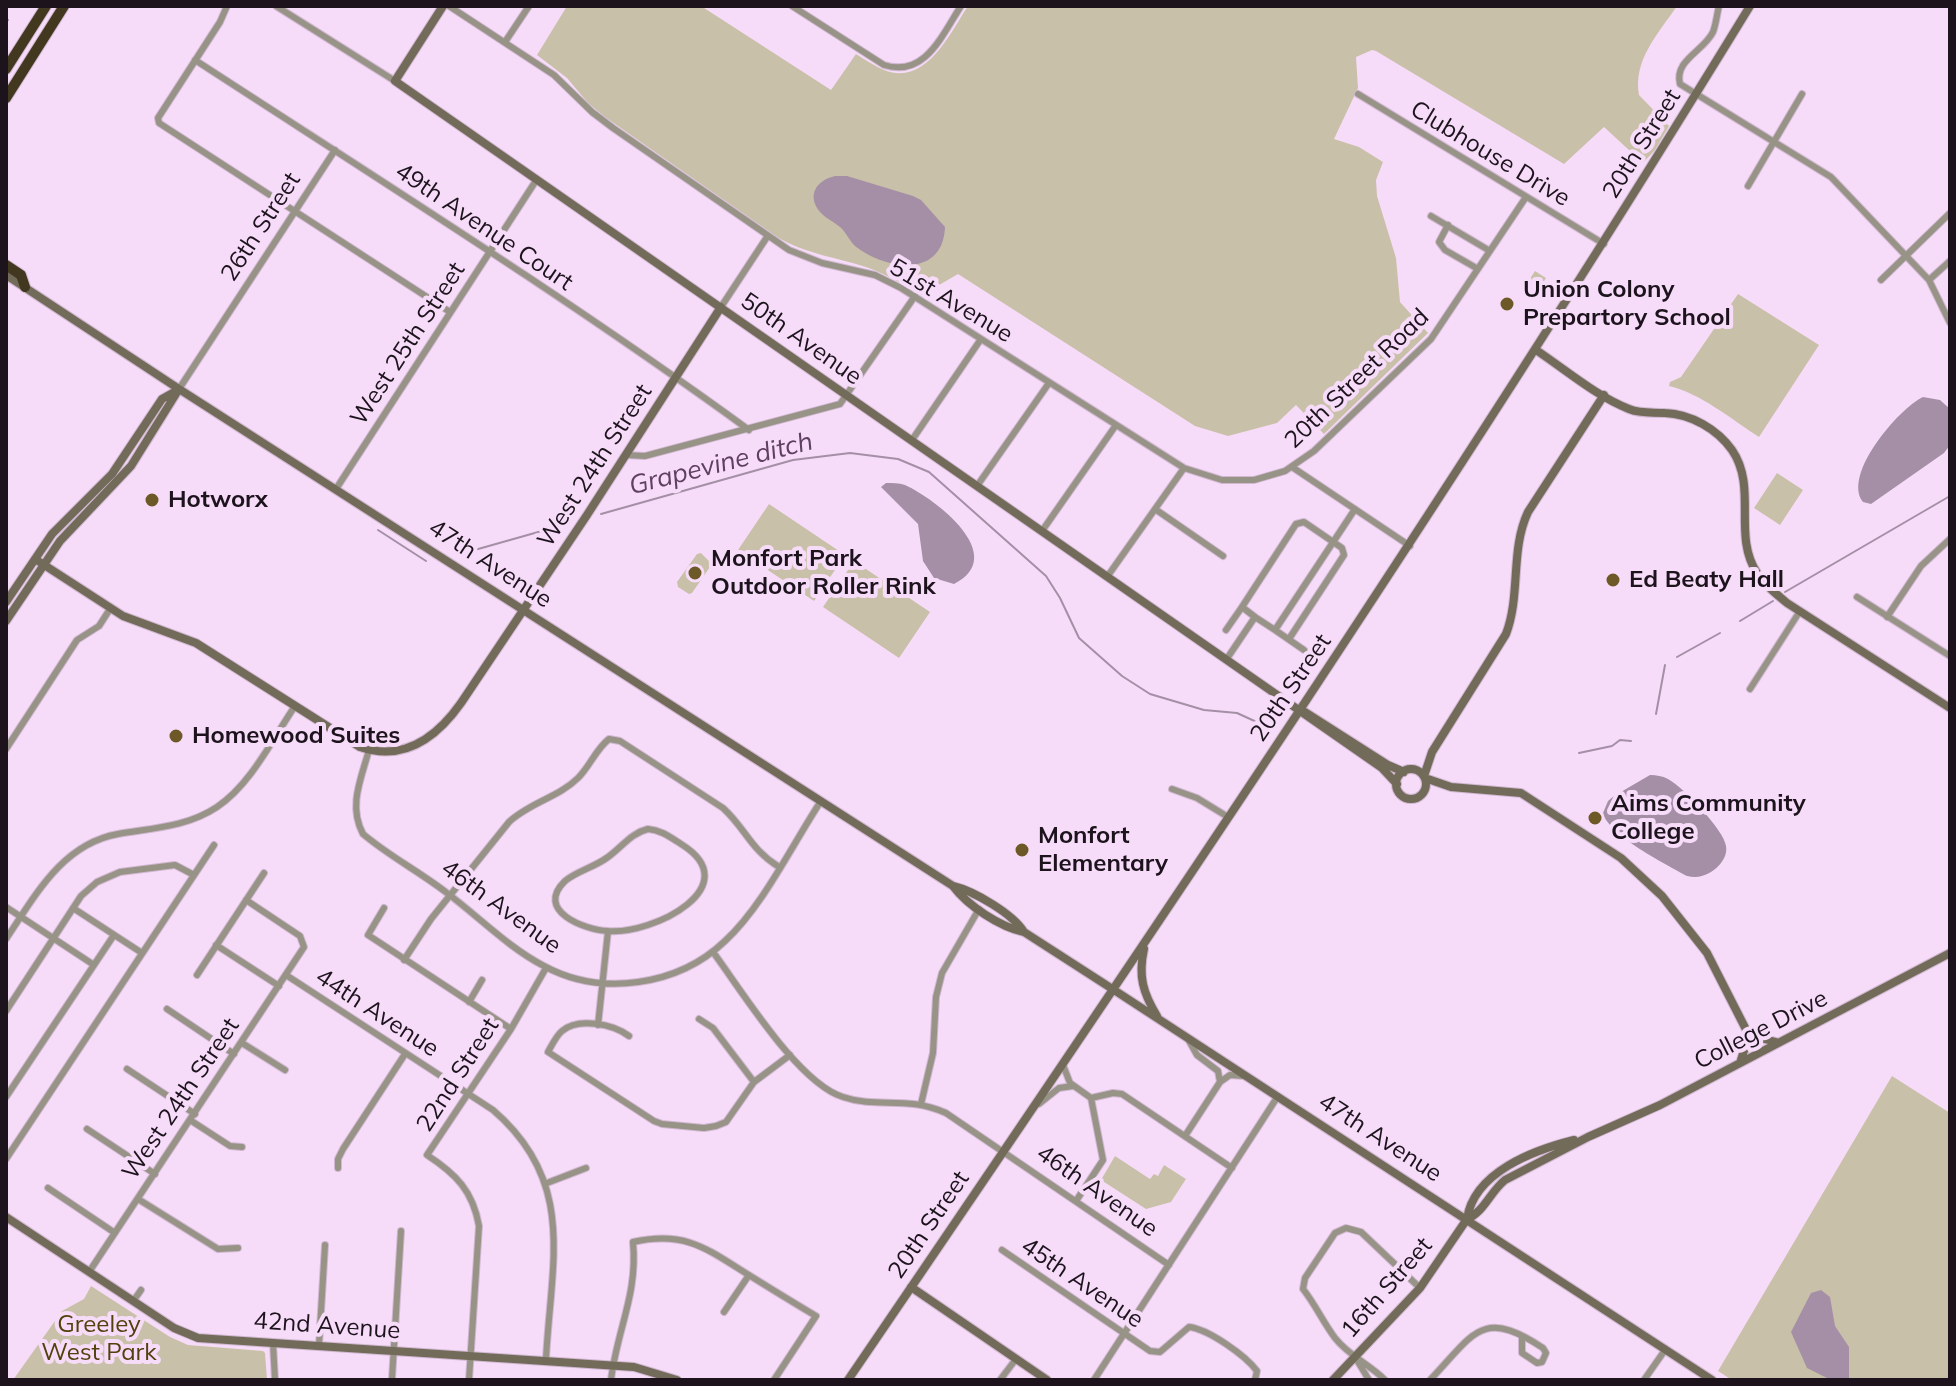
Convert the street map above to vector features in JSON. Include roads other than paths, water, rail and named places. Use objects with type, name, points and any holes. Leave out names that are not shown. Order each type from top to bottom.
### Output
[{"type":"highway","points":[[6,69],[46,6]]},
{"type":"highway","points":[[6,98],[64,6]]},
{"type":"highway","points":[[6,265],[21,275],[25,287]]},
{"type":"street","points":[[227,6],[158,118],[159,123],[450,312]]},
{"type":"street","name":"50th Avenue","points":[[276,6],[395,81],[537,179],[1300,710],[1386,771],[1397,784]]},
{"type":"street","points":[[395,81],[446,6]]},
{"type":"street","name":"51st Avenue","points":[[446,6],[554,75],[613,128],[767,237],[803,257],[875,275],[915,296],[1184,468],[1207,477],[1239,481],[1271,476],[1292,467]]},
{"type":"street","points":[[505,42],[529,6]]},
{"type":"street","points":[[792,6],[884,65],[901,69],[911,67],[928,56],[961,6]]},
{"type":"street","points":[[1719,6],[1710,37],[1683,63],[1680,84],[1831,177],[1929,280],[1950,323]]},
{"type":"street","name":"20th Street","points":[[848,1380],[1114,990],[1410,546],[1604,244],[1750,6]]},
{"type":"street","name":"49th Avenue Court","points":[[195,60],[490,251],[677,377],[749,430]]},
{"type":"street","name":"Clubhouse Drive","points":[[1358,94],[1604,244]]},
{"type":"street","points":[[1748,186],[1802,94]]},
{"type":"street","name":"26th Street","points":[[179,389],[335,150]]},
{"type":"street","name":"West 25th Street","points":[[336,489],[537,179]]},
{"type":"street","name":"20th Street Road","points":[[1292,467],[1314,451],[1431,339],[1526,197]]},
{"type":"street","points":[[1881,280],[1950,213]]},
{"type":"street","points":[[1431,216],[1490,251]]},
{"type":"street","points":[[1448,225],[1439,242],[1445,250],[1478,269]]},
{"type":"street","name":"West 24th Street","points":[[369,750],[398,751],[414,747],[432,737],[456,711],[767,237]]},
{"type":"street","points":[[1929,280],[1950,261]]},
{"type":"street","name":"47th Avenue","points":[[6,275],[953,886],[962,898],[1013,930],[1024,932],[1712,1380]]},
{"type":"street","points":[[626,455],[645,456],[840,404],[915,296]]},
{"type":"street","points":[[912,440],[981,339]]},
{"type":"street","points":[[1536,350],[1631,410],[1690,417],[1713,430],[1736,457],[1742,473],[1747,494],[1745,536],[1750,560],[1768,587],[1950,708]]},
{"type":"street","points":[[977,486],[1049,383]]},
{"type":"street","points":[[6,602],[52,534],[112,474],[162,399],[179,389]]},
{"type":"street","points":[[6,621],[67,534],[131,466],[179,389]]},
{"type":"street","points":[[1424,792],[1424,777],[1432,752],[1498,647],[1513,617],[1520,532],[1528,512],[1604,395]]},
{"type":"street","points":[[1042,531],[1116,425]]},
{"type":"street","points":[[1292,467],[1410,546]]},
{"type":"street","points":[[1107,577],[1184,468]]},
{"type":"street","points":[[1155,509],[1223,556]]},
{"type":"street","points":[[1275,630],[1355,509]]},
{"type":"street","points":[[1226,630],[1300,522],[1304,522],[1344,551],[1344,555],[1289,639]]},
{"type":"street","points":[[1887,617],[1921,566],[1950,539]]},
{"type":"street","points":[[35,559],[110,609],[196,643],[369,750]]},
{"type":"street","points":[[1857,597],[1950,656]]},
{"type":"street","points":[[1242,607],[1304,650]]},
{"type":"street","points":[[6,749],[77,640],[99,626],[110,609]]},
{"type":"street","points":[[1750,689],[1800,611]]},
{"type":"street","points":[[1226,660],[1255,617]]},
{"type":"street","points":[[6,939],[50,876],[79,849],[114,835],[191,821],[220,805],[245,780],[295,706]]},
{"type":"street","name":"50th Avenue","points":[[1300,710],[1312,714],[1388,765],[1407,770]]},
{"type":"street","points":[[404,960],[450,895],[509,822],[520,812],[577,779],[609,739],[620,741],[723,808],[762,856],[779,867]]},
{"type":"street","name":"46th Avenue","points":[[369,750],[355,806],[357,823],[363,834],[450,895],[521,952],[546,968],[577,979],[603,983],[633,983],[666,976],[713,952],[790,1055],[815,1083],[844,1098],[921,1104],[946,1113],[1169,1265]]},
{"type":"street","points":[[1432,752],[1407,770],[1397,784],[1400,793],[1408,799],[1424,792],[1451,787],[1521,793],[1621,858],[1662,896],[1707,953],[1758,1053]]},
{"type":"street","points":[[1407,770],[1451,787]]},
{"type":"street","points":[[1172,789],[1197,798],[1228,817]]},
{"type":"street","points":[[713,952],[746,917],[821,801]]},
{"type":"street","points":[[648,829],[664,833],[696,855],[703,869],[702,884],[697,895],[683,908],[648,927],[608,931],[583,926],[562,915],[557,897],[564,882],[600,863],[633,835],[648,829]]},
{"type":"street","points":[[6,1159],[214,845]]},
{"type":"street","points":[[6,1011],[81,896],[97,882],[120,872],[175,865],[194,875]]},
{"type":"street","points":[[197,975],[264,873]]},
{"type":"street","name":"47th Avenue","points":[[953,886],[967,889],[1018,922],[1024,932]]},
{"type":"street","name":"West 24th Street","points":[[89,1272],[304,947],[300,936],[246,900]]},
{"type":"street","points":[[6,907],[94,965]]},
{"type":"street","points":[[73,908],[142,953]]},
{"type":"street","points":[[384,908],[368,935],[511,1029]]},
{"type":"street","points":[[921,1104],[933,1053],[936,997],[942,973],[979,909]]},
{"type":"street","points":[[599,1021],[608,931]]},
{"type":"street","points":[[6,1097],[114,935]]},
{"type":"street","points":[[1146,941],[1141,961],[1141,982],[1159,1020]]},
{"type":"street","name":"44th Avenue","points":[[216,945],[279,986]]},
{"type":"street","name":"College Drive","points":[[1467,1219],[1469,1208],[1485,1184],[1500,1170],[1554,1145],[1588,1137],[1660,1105],[1950,953]]},
{"type":"street","name":"22nd Street","points":[[469,1380],[479,1226],[466,1187],[452,1172],[427,1155],[511,1029],[546,968]]},
{"type":"street","name":"44th Avenue","points":[[286,975],[493,1110],[530,1149],[547,1183],[553,1223],[546,1359]]},
{"type":"street","points":[[469,1002],[482,980]]},
{"type":"street","points":[[167,1009],[234,1054]]},
{"type":"street","points":[[699,1019],[713,1028],[754,1082]]},
{"type":"street","points":[[629,1036],[599,1021],[569,1026],[560,1032],[548,1052],[662,1124],[704,1128],[723,1123],[754,1082],[790,1055]]},
{"type":"street","points":[[1749,1035],[1768,1042],[1781,1042]]},
{"type":"street","points":[[1740,1062],[1749,1035]]},
{"type":"street","points":[[1188,1039],[1197,1055],[1218,1071],[1220,1082]]},
{"type":"street","points":[[242,1043],[285,1070]]},
{"type":"street","points":[[338,1168],[343,1149],[405,1054]]},
{"type":"street","points":[[1063,1065],[1067,1079],[1091,1098],[1103,1160],[1076,1201]]},
{"type":"street","points":[[127,1069],[230,1146],[242,1147]]},
{"type":"street","points":[[1185,1136],[1220,1082],[1230,1075],[1247,1076]]},
{"type":"street","points":[[1030,1113],[1059,1088],[1073,1086]]},
{"type":"street","points":[[1091,1098],[1122,1094],[1232,1168]]},
{"type":"street","points":[[1094,1380],[1278,1096]]},
{"type":"street","points":[[87,1129],[155,1174]]},
{"type":"street","points":[[547,1183],[586,1168]]},
{"type":"street","points":[[48,1188],[115,1233]]},
{"type":"street","points":[[138,1199],[218,1249],[238,1248]]},
{"type":"street","name":"42nd Avenue","points":[[6,1217],[182,1333],[198,1338],[546,1359],[634,1367],[677,1380]]},
{"type":"street","name":"16th Street","points":[[1333,1380],[1420,1288],[1467,1219]]},
{"type":"street","points":[[1385,1380],[1336,1339],[1303,1289],[1305,1278],[1335,1233],[1346,1228],[1361,1232],[1420,1288]]},
{"type":"street","points":[[392,1379],[401,1231]]},
{"type":"street","points":[[611,1380],[618,1340],[632,1296],[635,1273],[633,1242],[665,1237],[696,1243],[816,1316],[774,1380]]},
{"type":"street","points":[[319,1345],[325,1245]]},
{"type":"street","name":"45th Avenue","points":[[1002,1250],[1150,1351],[1160,1352],[1189,1327],[1200,1328],[1250,1361],[1256,1377]]},
{"type":"street","points":[[724,1312],[749,1275]]},
{"type":"street","points":[[911,1287],[1047,1380]]},
{"type":"street","points":[[134,1300],[141,1290]]},
{"type":"street","points":[[1430,1380],[1480,1330],[1500,1326],[1543,1348],[1546,1353],[1542,1362],[1537,1363],[1522,1353],[1522,1338]]},
{"type":"street","points":[[226,1339],[227,1328]]},
{"type":"street","points":[[273,1343],[275,1380]]},
{"type":"street","points":[[1644,1380],[1665,1350]]},
{"type":"street","points":[[1355,1357],[1369,1380]]},
{"type":"street","points":[[1000,1380],[1016,1359]]},
{"type":"waterway","name":"Grapevine ditch","points":[[601,514],[793,460],[850,453],[898,459],[929,472],[1046,576],[1079,638],[1122,676],[1150,694],[1204,710],[1237,713],[1272,729]]},
{"type":"waterway","name":"Grapevine ditch","points":[[1785,592],[1950,496]]},
{"type":"waterway","name":"Grapevine ditch","points":[[464,553],[563,525]]},
{"type":"waterway","name":"Grapevine ditch","points":[[378,530],[426,561]]},
{"type":"waterway","name":"Grapevine ditch","points":[[1740,621],[1773,601]]},
{"type":"waterway","name":"Grapevine ditch","points":[[1677,657],[1720,633]]},
{"type":"waterway","name":"Grapevine ditch","points":[[1656,714],[1665,665]]},
{"type":"waterway","name":"Grapevine ditch","points":[[1579,753],[1612,746],[1620,740],[1631,741]]},
{"type":"place","name":"Union Colony Prepartory School","points":[[1507,304]]},
{"type":"place","name":"Hotworx","points":[[152,500]]},
{"type":"place","name":"Monfort Park Outdoor Roller Rink","points":[[695,573]]},
{"type":"place","name":"Ed Beaty Hall","points":[[1613,580]]},
{"type":"place","name":"Homewood Suites","points":[[176,736]]},
{"type":"place","name":"Aims Community College","points":[[1595,818]]},
{"type":"place","name":"Monfort Elementary","points":[[1022,850]]},
{"type":"park label","name":"Greeley West Park","points":[[99,1339]]}]
